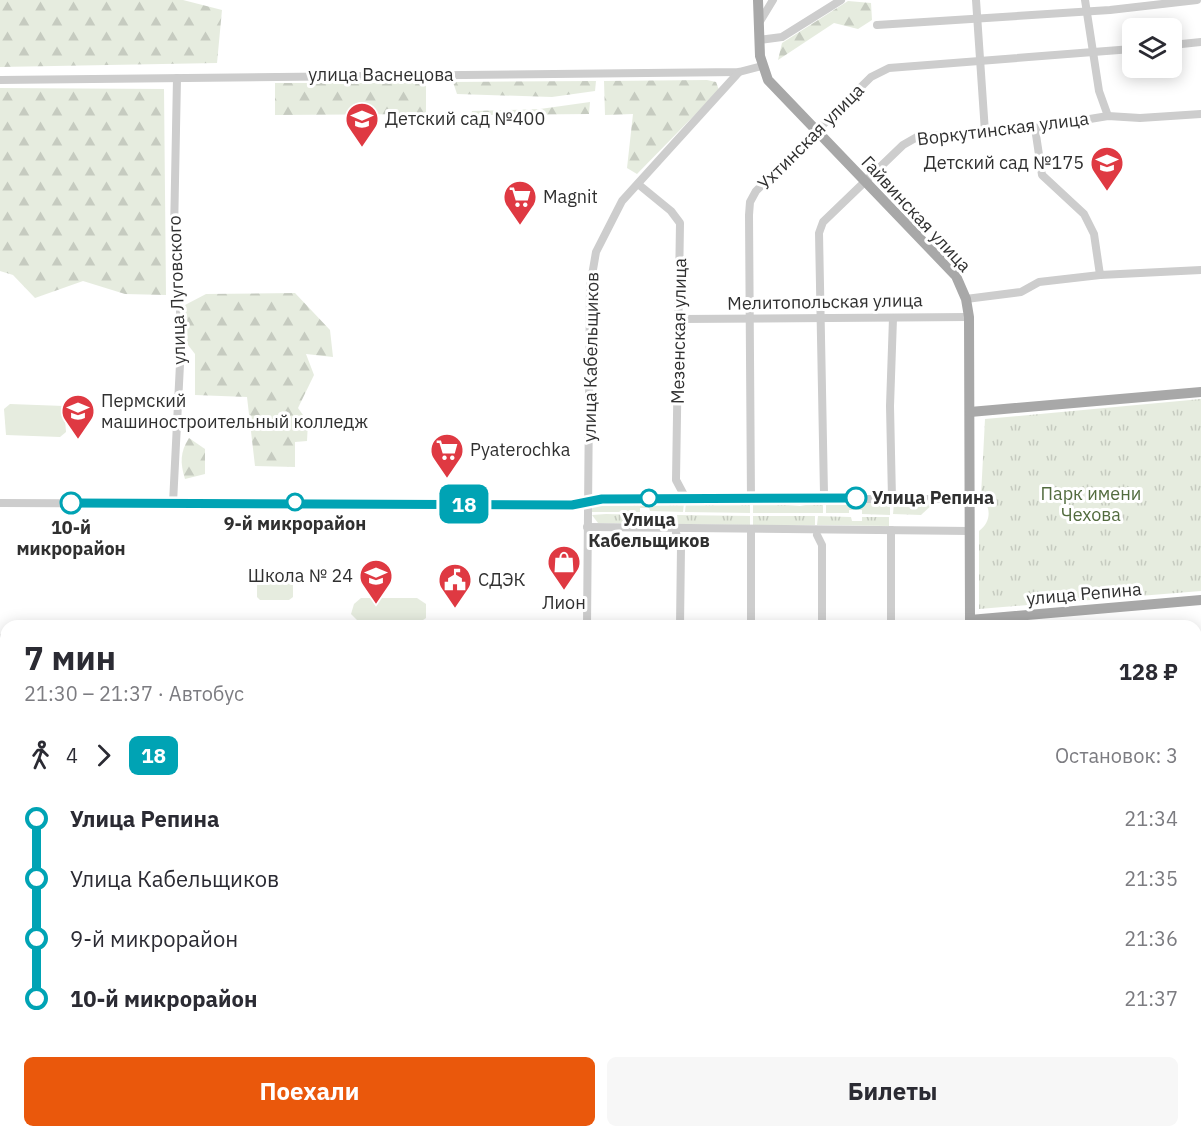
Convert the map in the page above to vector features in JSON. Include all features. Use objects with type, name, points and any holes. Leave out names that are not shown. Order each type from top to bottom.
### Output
[{"type":"main road","name":"Гайвинская улица","points":[[758,0],[762,66],[777,92],[956,276],[966,299],[969,317],[970,620]]},
{"type":"main road","points":[[970,412],[1201,392]]},
{"type":"main road","name":"улица Репина","points":[[1000,620],[1201,600]]},
{"type":"street","points":[[759,23],[773,0]]},
{"type":"street","points":[[759,40],[782,37],[841,0]]},
{"type":"street","points":[[976,0],[985,132]]},
{"type":"street","points":[[1084,0],[1099,91],[1108,116]]},
{"type":"street","points":[[877,25],[1197,0]]},
{"type":"street","points":[[1182,44],[1201,42]]},
{"type":"street","name":"Ухтинская улица","points":[[751,499],[750,202],[756,191],[871,77],[890,68],[1122,50]]},
{"type":"street","name":"улица Васнецова","points":[[0,80],[739,72],[762,66]]},
{"type":"street","name":"улица Кабельщиков","points":[[587,620],[592,268],[596,252],[607,226],[622,201],[739,72]]},
{"type":"street","name":"улица Луговского","points":[[173,503],[180,364],[180,308],[174,233],[177,78]]},
{"type":"street","name":"Воркутинская улица","points":[[824,495],[819,233],[823,222],[903,145],[917,137],[1035,128],[1108,116],[1140,118],[1201,114]]},
{"type":"street","points":[[1035,128],[1042,175],[1084,214],[1094,234],[1100,275]]},
{"type":"street","name":"Мезенская улица","points":[[638,184],[671,210],[680,223],[676,480],[684,495]]},
{"type":"street","points":[[966,299],[1018,292],[1039,282],[1100,275],[1201,270]]},
{"type":"street","name":"Мелитопольская улица","points":[[680,319],[969,317]]},
{"type":"street","points":[[892,498],[890,405],[893,318]]},
{"type":"street","points":[[0,503],[572,505],[589,500],[970,499]]},
{"type":"street","points":[[572,505],[587,514]]},
{"type":"street","points":[[587,527],[970,531]]},
{"type":"street","points":[[751,620],[752,529]]},
{"type":"street","points":[[891,530],[891,620]]},
{"type":"street","points":[[676,533],[681,547],[680,620]]},
{"type":"street","points":[[817,535],[822,545],[822,620]]},
{"type":"green space","points":[[0,0],[183,0],[222,10],[217,63],[0,67]]},
{"type":"green space","points":[[848,1],[871,3],[872,20],[858,29],[834,23],[778,60],[782,43]]},
{"type":"green space","points":[[707,80],[716,82],[719,90],[637,174],[627,168],[633,114],[605,115],[604,81]]},
{"type":"green space","points":[[596,81],[595,91],[552,97],[457,94],[453,82]]},
{"type":"green space","points":[[275,83],[426,83],[426,114],[275,115]]},
{"type":"green space","points":[[0,88],[164,89],[166,295],[125,294],[83,281],[35,298],[13,275],[0,271]]},
{"type":"green space","points":[[590,102],[589,114],[471,115],[472,111],[540,109]]},
{"type":"green space","points":[[295,293],[330,330],[333,357],[306,354],[314,375],[298,408],[308,422],[307,441],[295,442],[295,467],[255,466],[247,397],[195,395],[195,354],[185,341],[185,305],[206,294]]},
{"type":"green space","name":"Парк имени Чехова","points":[[1201,399],[1201,591],[979,609],[979,531],[986,523],[989,514],[987,505],[981,496],[985,419]]},
{"type":"green space","points":[[10,404],[64,406],[66,432],[60,437],[6,435],[4,409]]},
{"type":"green space","points":[[189,438],[205,449],[205,474],[185,479],[182,458]]},
{"type":"green space","points":[[602,502],[684,503],[683,512],[650,511],[649,508],[640,508],[640,512],[591,512],[593,506]]},
{"type":"green space","points":[[750,502],[750,513],[685,512],[686,503]]},
{"type":"green space","points":[[753,502],[800,506],[823,502],[823,513],[753,513]]},
{"type":"green space","points":[[826,502],[890,502],[890,515],[862,514],[862,510],[849,510],[849,513],[826,513]]},
{"type":"green space","points":[[935,502],[921,515],[893,514],[894,503]]},
{"type":"green space","points":[[592,515],[640,515],[641,519],[653,519],[654,515],[674,515],[674,524],[598,523]]},
{"type":"green space","points":[[677,515],[750,516],[750,525],[678,524]]},
{"type":"green space","points":[[753,516],[815,516],[815,525],[753,525]]},
{"type":"green space","points":[[818,516],[851,517],[852,521],[862,521],[862,517],[889,517],[889,526],[817,525]]},
{"type":"green space","points":[[260,582],[289,582],[293,585],[293,597],[289,600],[260,600],[257,597],[257,585]]},
{"type":"green space","points":[[361,598],[417,598],[426,604],[426,618],[423,620],[357,620],[351,614],[354,604]]},
{"type":"bus line","name":"18","points":[[71,503],[308,502],[572,505],[602,499],[856,498]]},
{"type":"place","name":"Детский сад №400","points":[[362,148]]},
{"type":"place","name":"Детский сад №175","points":[[1107,192]]},
{"type":"place","name":"Magnit","points":[[520,226]]},
{"type":"place","name":"Пермский машиностроительный колледж","points":[[78,440]]},
{"type":"place","name":"Pyaterochka","points":[[447,479]]},
{"type":"place","name":"Улица Кабельщиков","points":[[649,498]]},
{"type":"place","name":"Улица Репина","points":[[856,498]]},
{"type":"place","name":"9-й микрорайон","points":[[295,502]]},
{"type":"place","name":"10-й микрорайон","points":[[71,503]]},
{"type":"place","name":"Лион","points":[[564,591]]},
{"type":"place","name":"Школа № 24","points":[[376,605]]},
{"type":"place","name":"СДЭК","points":[[455,609]]}]
